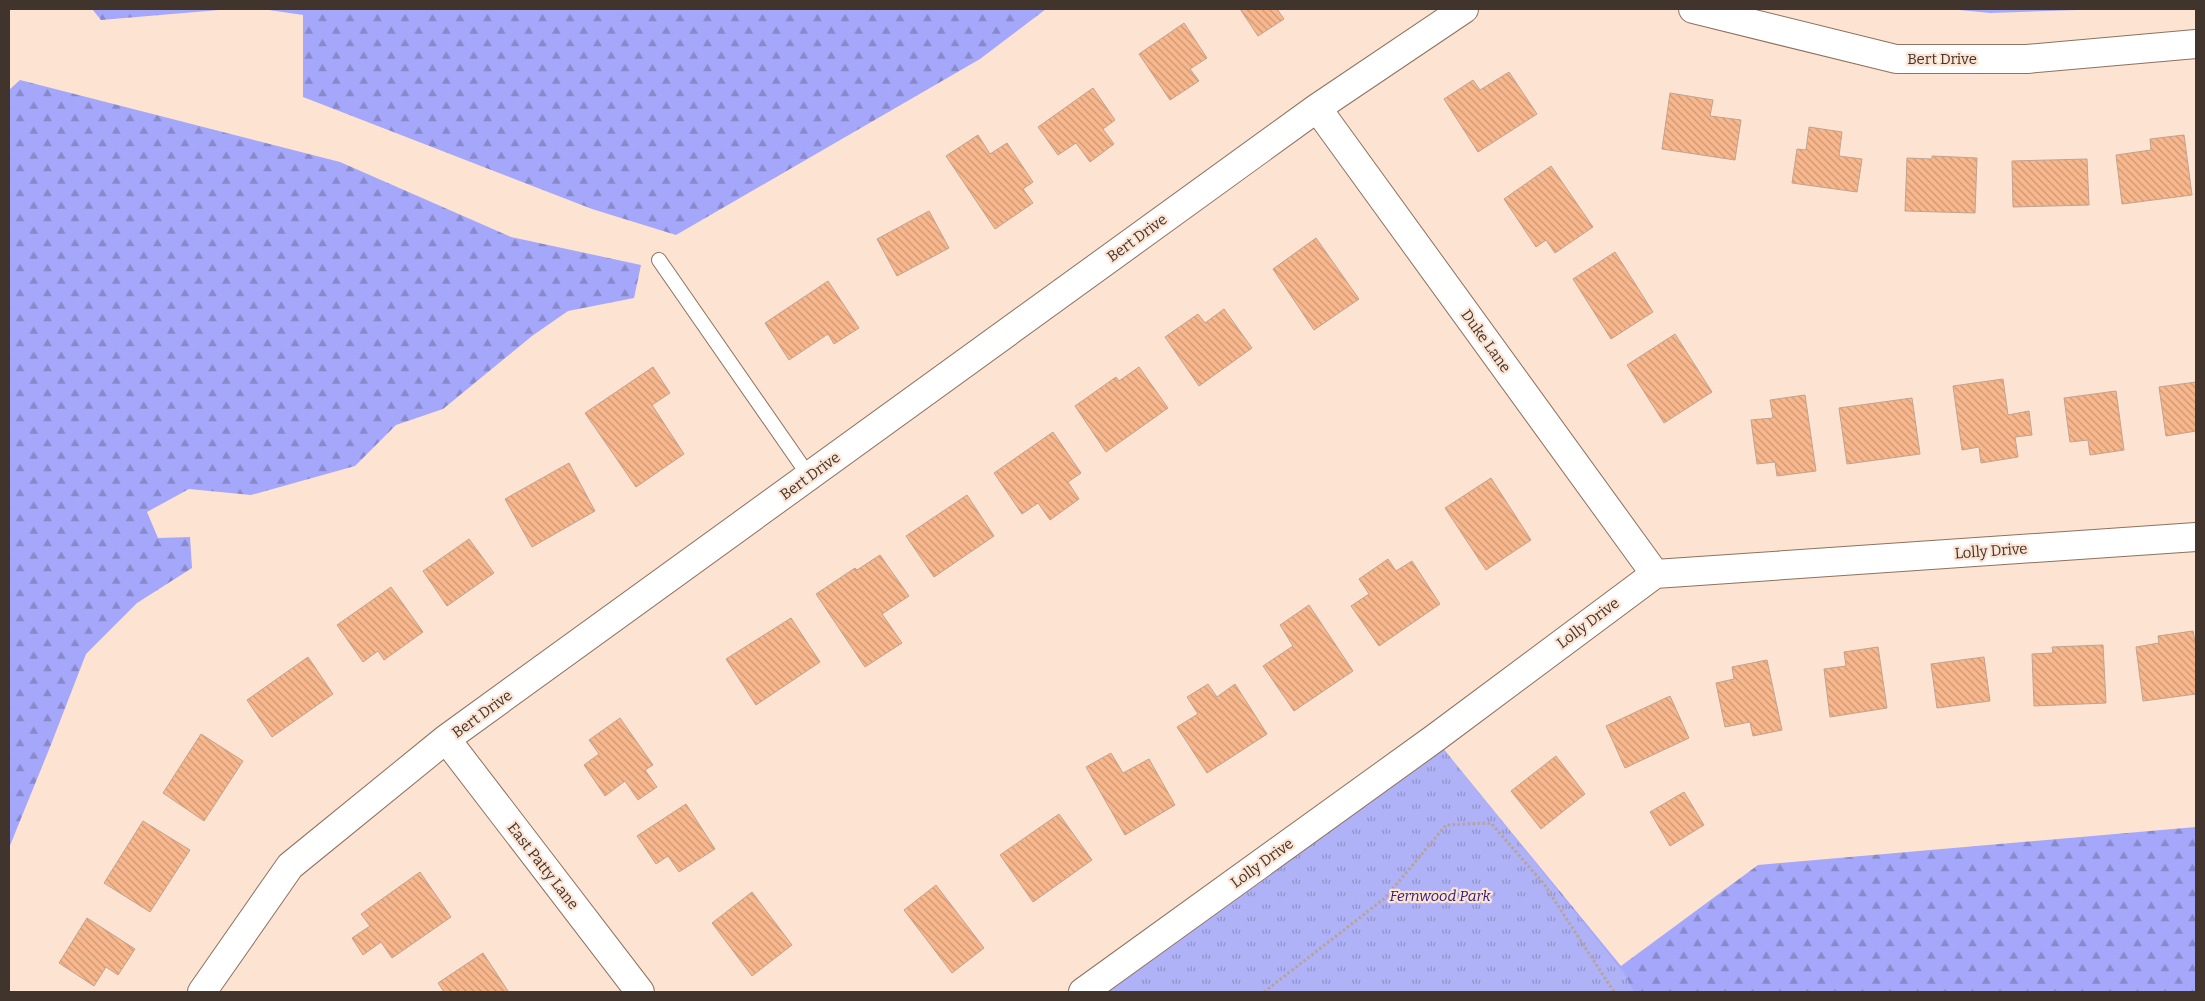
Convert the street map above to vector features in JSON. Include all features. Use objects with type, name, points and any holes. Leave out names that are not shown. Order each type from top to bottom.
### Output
[{"type":"street","name":"Bert Drive","points":[[202,992],[290,866],[446,739],[1317,108],[1464,9]]},
{"type":"street","name":"Bert Drive","points":[[1693,9],[1896,59],[2027,59],[2196,44]]},
{"type":"street","name":"Duke Lane","points":[[1317,108],[1655,574]]},
{"type":"street","name":"Lolly Drive","points":[[1083,992],[1427,743],[1655,574],[2196,537]]},
{"type":"street","name":"East Patty Lane","points":[[446,739],[640,992]]},
{"type":"lane","points":[[659,260],[810,476]]},
{"type":"path","points":[[1264,992],[1385,898],[1446,825],[1491,823],[1544,884],[1614,992]]},
{"type":"green space","points":[[92,9],[231,9],[101,20]]},
{"type":"green space","points":[[262,9],[1046,9],[980,59],[676,235],[592,209],[303,97],[303,15]]},
{"type":"green space","points":[[1949,9],[2109,9],[1990,13]]},
{"type":"green space","points":[[20,80],[340,162],[511,237],[641,265],[634,298],[568,311],[532,336],[443,409],[396,425],[355,466],[251,495],[189,489],[147,512],[158,538],[190,537],[192,568],[137,603],[86,654],[9,848],[9,90]]},
{"type":"green space","points":[[1435,738],[1624,973],[1634,992],[1092,992]]},
{"type":"green space","name":"Fernwood Park","points":[[1458,767],[1621,966],[1758,865],[2196,827],[2196,992],[1138,992]]},
{"type":"building","points":[[1240,9],[1277,9],[1284,19],[1258,36]]},
{"type":"building","points":[[1184,23],[1207,58],[1190,69],[1199,81],[1170,100],[1139,54]]},
{"type":"building","points":[[1509,72],[1537,114],[1478,152],[1444,99],[1473,80],[1480,90]]},
{"type":"building","points":[[1093,88],[1115,120],[1103,129],[1114,144],[1090,162],[1076,143],[1058,155],[1038,127]]},
{"type":"building","points":[[1670,93],[1713,100],[1710,116],[1741,120],[1735,160],[1662,149]]},
{"type":"building","points":[[1809,127],[1842,132],[1839,156],[1862,159],[1857,192],[1792,183],[1797,149],[1806,150]]},
{"type":"building","points":[[978,135],[990,154],[1007,143],[1033,182],[1023,189],[1033,203],[995,229],[946,156]]},
{"type":"building","points":[[2184,135],[2192,195],[2122,204],[2116,155],[2151,150],[2150,139]]},
{"type":"building","points":[[1932,156],[1977,158],[1975,213],[1905,211],[1907,158],[1932,159]]},
{"type":"building","points":[[2087,159],[2089,205],[2013,207],[2012,161]]},
{"type":"building","points":[[1551,166],[1593,227],[1555,253],[1546,240],[1536,247],[1504,199]]},
{"type":"building","points":[[929,211],[949,248],[897,276],[877,239]]},
{"type":"building","points":[[1316,238],[1359,299],[1314,330],[1273,269]]},
{"type":"building","points":[[1615,252],[1653,312],[1611,339],[1573,279]]},
{"type":"building","points":[[828,281],[859,328],[834,344],[828,334],[789,360],[765,323]]},
{"type":"building","points":[[1224,309],[1252,348],[1199,386],[1165,337],[1198,314],[1205,323]]},
{"type":"building","points":[[1675,334],[1712,392],[1664,423],[1627,365]]},
{"type":"building","points":[[653,367],[670,393],[652,405],[684,454],[636,487],[585,413]]},
{"type":"building","points":[[1139,367],[1168,408],[1106,452],[1075,406],[1116,377],[1119,381]]},
{"type":"building","points":[[2003,379],[2008,415],[2029,411],[2032,435],[2015,437],[2018,457],[1981,463],[1979,447],[1962,450],[1953,386]]},
{"type":"building","points":[[2196,382],[2196,431],[2166,436],[2159,387]]},
{"type":"building","points":[[2116,391],[2124,450],[2090,455],[2088,440],[2070,442],[2064,398]]},
{"type":"building","points":[[1805,395],[1816,471],[1777,476],[1775,462],[1757,464],[1751,420],[1773,418],[1770,400]]},
{"type":"building","points":[[1912,398],[1920,454],[1847,464],[1839,408]]},
{"type":"building","points":[[1053,432],[1081,473],[1068,482],[1079,499],[1050,520],[1038,503],[1022,514],[994,473]]},
{"type":"building","points":[[569,463],[595,511],[532,547],[505,499]]},
{"type":"building","points":[[1491,478],[1531,540],[1486,570],[1445,508]]},
{"type":"building","points":[[967,495],[994,536],[934,577],[906,536]]},
{"type":"building","points":[[469,539],[494,573],[447,606],[423,571]]},
{"type":"building","points":[[880,555],[909,596],[882,614],[902,643],[865,667],[816,594],[855,568],[857,570]]},
{"type":"building","points":[[1388,559],[1396,571],[1412,561],[1440,604],[1379,646],[1351,606],[1369,594],[1359,579]]},
{"type":"building","points":[[391,587],[423,632],[384,660],[378,651],[363,662],[337,625]]},
{"type":"building","points":[[1309,605],[1353,671],[1294,711],[1263,666],[1293,646],[1280,625]]},
{"type":"building","points":[[791,618],[820,662],[756,705],[726,659]]},
{"type":"building","points":[[2193,631],[2196,647],[2196,694],[2143,701],[2136,647],[2159,643],[2158,636]]},
{"type":"building","points":[[2103,645],[2106,703],[2034,706],[2032,654],[2053,653],[2052,647]]},
{"type":"building","points":[[1878,647],[1887,708],[1830,717],[1824,669],[1846,666],[1844,652]]},
{"type":"building","points":[[308,657],[333,694],[272,737],[247,700]]},
{"type":"building","points":[[1984,657],[1990,701],[1937,708],[1931,664]]},
{"type":"building","points":[[1767,660],[1782,730],[1753,736],[1750,722],[1725,727],[1716,683],[1734,679],[1732,667]]},
{"type":"building","points":[[1208,684],[1217,697],[1235,684],[1267,734],[1207,773],[1177,727],[1198,714],[1187,697]]},
{"type":"building","points":[[1670,696],[1689,738],[1625,768],[1606,726]]},
{"type":"building","points":[[620,718],[653,765],[645,770],[657,787],[638,800],[625,781],[605,796],[584,765],[599,754],[589,740]]},
{"type":"building","points":[[201,734],[243,761],[204,821],[163,793]]},
{"type":"building","points":[[1111,753],[1123,773],[1149,759],[1175,805],[1125,835],[1086,767]]},
{"type":"building","points":[[1556,756],[1585,794],[1541,829],[1511,791]]},
{"type":"building","points":[[1684,792],[1704,825],[1670,846],[1650,812]]},
{"type":"building","points":[[686,804],[715,849],[679,872],[668,856],[656,864],[637,836]]},
{"type":"building","points":[[1059,814],[1092,860],[1033,902],[1000,855]]},
{"type":"building","points":[[143,821],[190,850],[150,912],[104,883]]},
{"type":"building","points":[[420,872],[451,917],[392,958],[381,942],[363,955],[352,938],[370,926],[361,914]]},
{"type":"building","points":[[936,885],[984,948],[952,973],[904,910]]},
{"type":"building","points":[[752,892],[792,945],[752,976],[712,923]]},
{"type":"building","points":[[87,918],[135,949],[118,975],[106,967],[94,986],[59,963]]},
{"type":"building","points":[[483,953],[507,992],[444,992],[438,983]]}]
